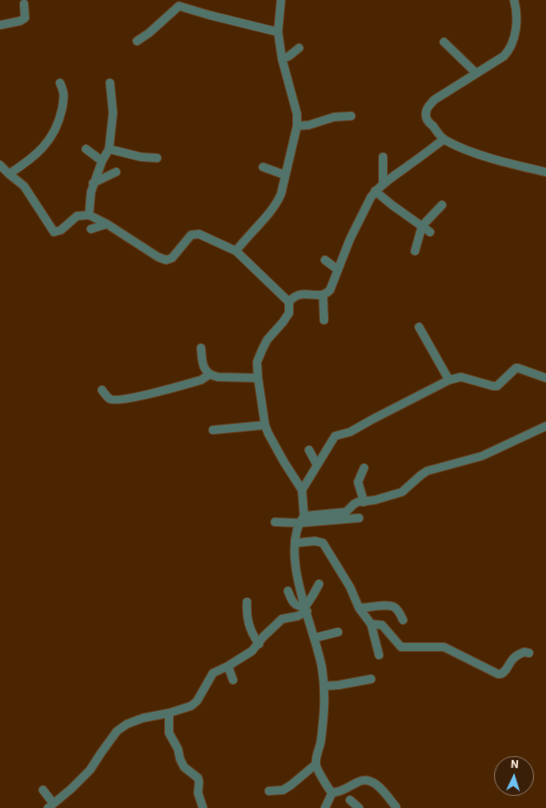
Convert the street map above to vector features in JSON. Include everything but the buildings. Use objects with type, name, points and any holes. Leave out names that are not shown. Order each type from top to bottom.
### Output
[{"type":"street","points":[[236,251],[243,241],[278,203],[282,194],[297,126],[297,114],[282,59],[278,32],[282,0]]},
{"type":"street","points":[[514,0],[516,11],[515,32],[512,44],[504,56],[442,95],[427,108],[425,112],[429,122],[444,139],[468,150],[499,160],[546,172]]},
{"type":"street","points":[[0,25],[20,22],[25,18],[24,4]]},
{"type":"street","points":[[137,41],[149,34],[179,6],[278,32]]},
{"type":"street","points":[[444,42],[476,73]]},
{"type":"street","points":[[282,59],[289,56],[299,48]]},
{"type":"street","points":[[9,174],[22,165],[52,137],[57,127],[64,98],[64,91],[60,83]]},
{"type":"street","points":[[89,215],[90,192],[102,160],[109,148],[113,114],[110,83]]},
{"type":"street","points":[[297,126],[309,125],[334,116],[351,116]]},
{"type":"street","points":[[302,490],[276,449],[265,425],[257,362],[267,340],[283,322],[288,313],[289,302],[296,295],[323,295],[330,290],[350,239],[375,191],[383,183],[409,166],[444,139]]},
{"type":"street","points":[[109,148],[142,157],[157,158]]},
{"type":"street","points":[[86,149],[102,160]]},
{"type":"street","points":[[383,157],[383,183]]},
{"type":"street","points":[[0,164],[9,174],[24,186],[54,232],[61,230],[76,216],[89,215],[107,224],[158,257],[166,260],[172,258],[187,239],[194,234],[199,234],[236,251],[289,302]]},
{"type":"street","points":[[263,167],[285,175]]},
{"type":"street","points":[[94,183],[116,172]]},
{"type":"street","points":[[375,191],[430,232]]},
{"type":"street","points":[[415,251],[422,226],[442,205]]},
{"type":"street","points":[[91,229],[107,224]]},
{"type":"street","points":[[325,260],[338,270]]},
{"type":"street","points":[[323,295],[324,320]]},
{"type":"street","points":[[419,328],[449,380]]},
{"type":"street","points":[[201,348],[204,367],[210,374],[218,377],[258,378]]},
{"type":"street","points":[[359,808],[346,795],[332,793],[317,769],[316,764],[316,758],[320,747],[324,715],[325,686],[322,666],[306,609],[294,551],[302,520],[302,490],[335,436],[350,432],[373,418],[449,380],[461,377],[497,386],[516,368],[546,378]]},
{"type":"street","points":[[102,390],[109,399],[114,400],[129,398],[201,380],[210,374]]},
{"type":"street","points":[[213,430],[265,425]]},
{"type":"street","points":[[302,520],[346,512],[354,504],[375,500],[402,492],[427,471],[482,456],[546,426]]},
{"type":"street","points":[[309,450],[317,465]]},
{"type":"street","points":[[364,468],[358,482],[364,502]]},
{"type":"street","points":[[275,522],[359,518]]},
{"type":"street","points":[[295,543],[315,540],[323,543],[350,587],[359,608],[371,624],[379,655]]},
{"type":"street","points":[[43,790],[50,806],[71,789],[90,770],[117,731],[127,724],[143,718],[169,713],[191,706],[197,701],[213,673],[246,656],[259,644],[275,624],[282,619],[298,616],[306,609],[319,584]]},
{"type":"street","points":[[288,591],[292,602],[306,609]]},
{"type":"street","points":[[247,602],[246,616],[248,624],[253,636],[259,644]]},
{"type":"street","points":[[359,608],[384,606],[394,607],[399,612],[403,620]]},
{"type":"street","points":[[371,624],[382,625],[401,647],[444,647],[498,674],[504,673],[513,658],[518,654],[524,652],[529,653]]},
{"type":"street","points":[[314,638],[338,632]]},
{"type":"street","points":[[228,666],[233,680]]},
{"type":"street","points":[[325,686],[371,679]]},
{"type":"street","points":[[169,713],[169,733],[178,749],[180,759],[184,767],[198,778],[198,793],[203,808]]},
{"type":"street","points":[[269,791],[283,790],[316,764]]},
{"type":"street","points":[[346,795],[360,781],[369,780],[374,782],[396,807]]},
{"type":"street","points":[[325,808],[332,793]]}]
